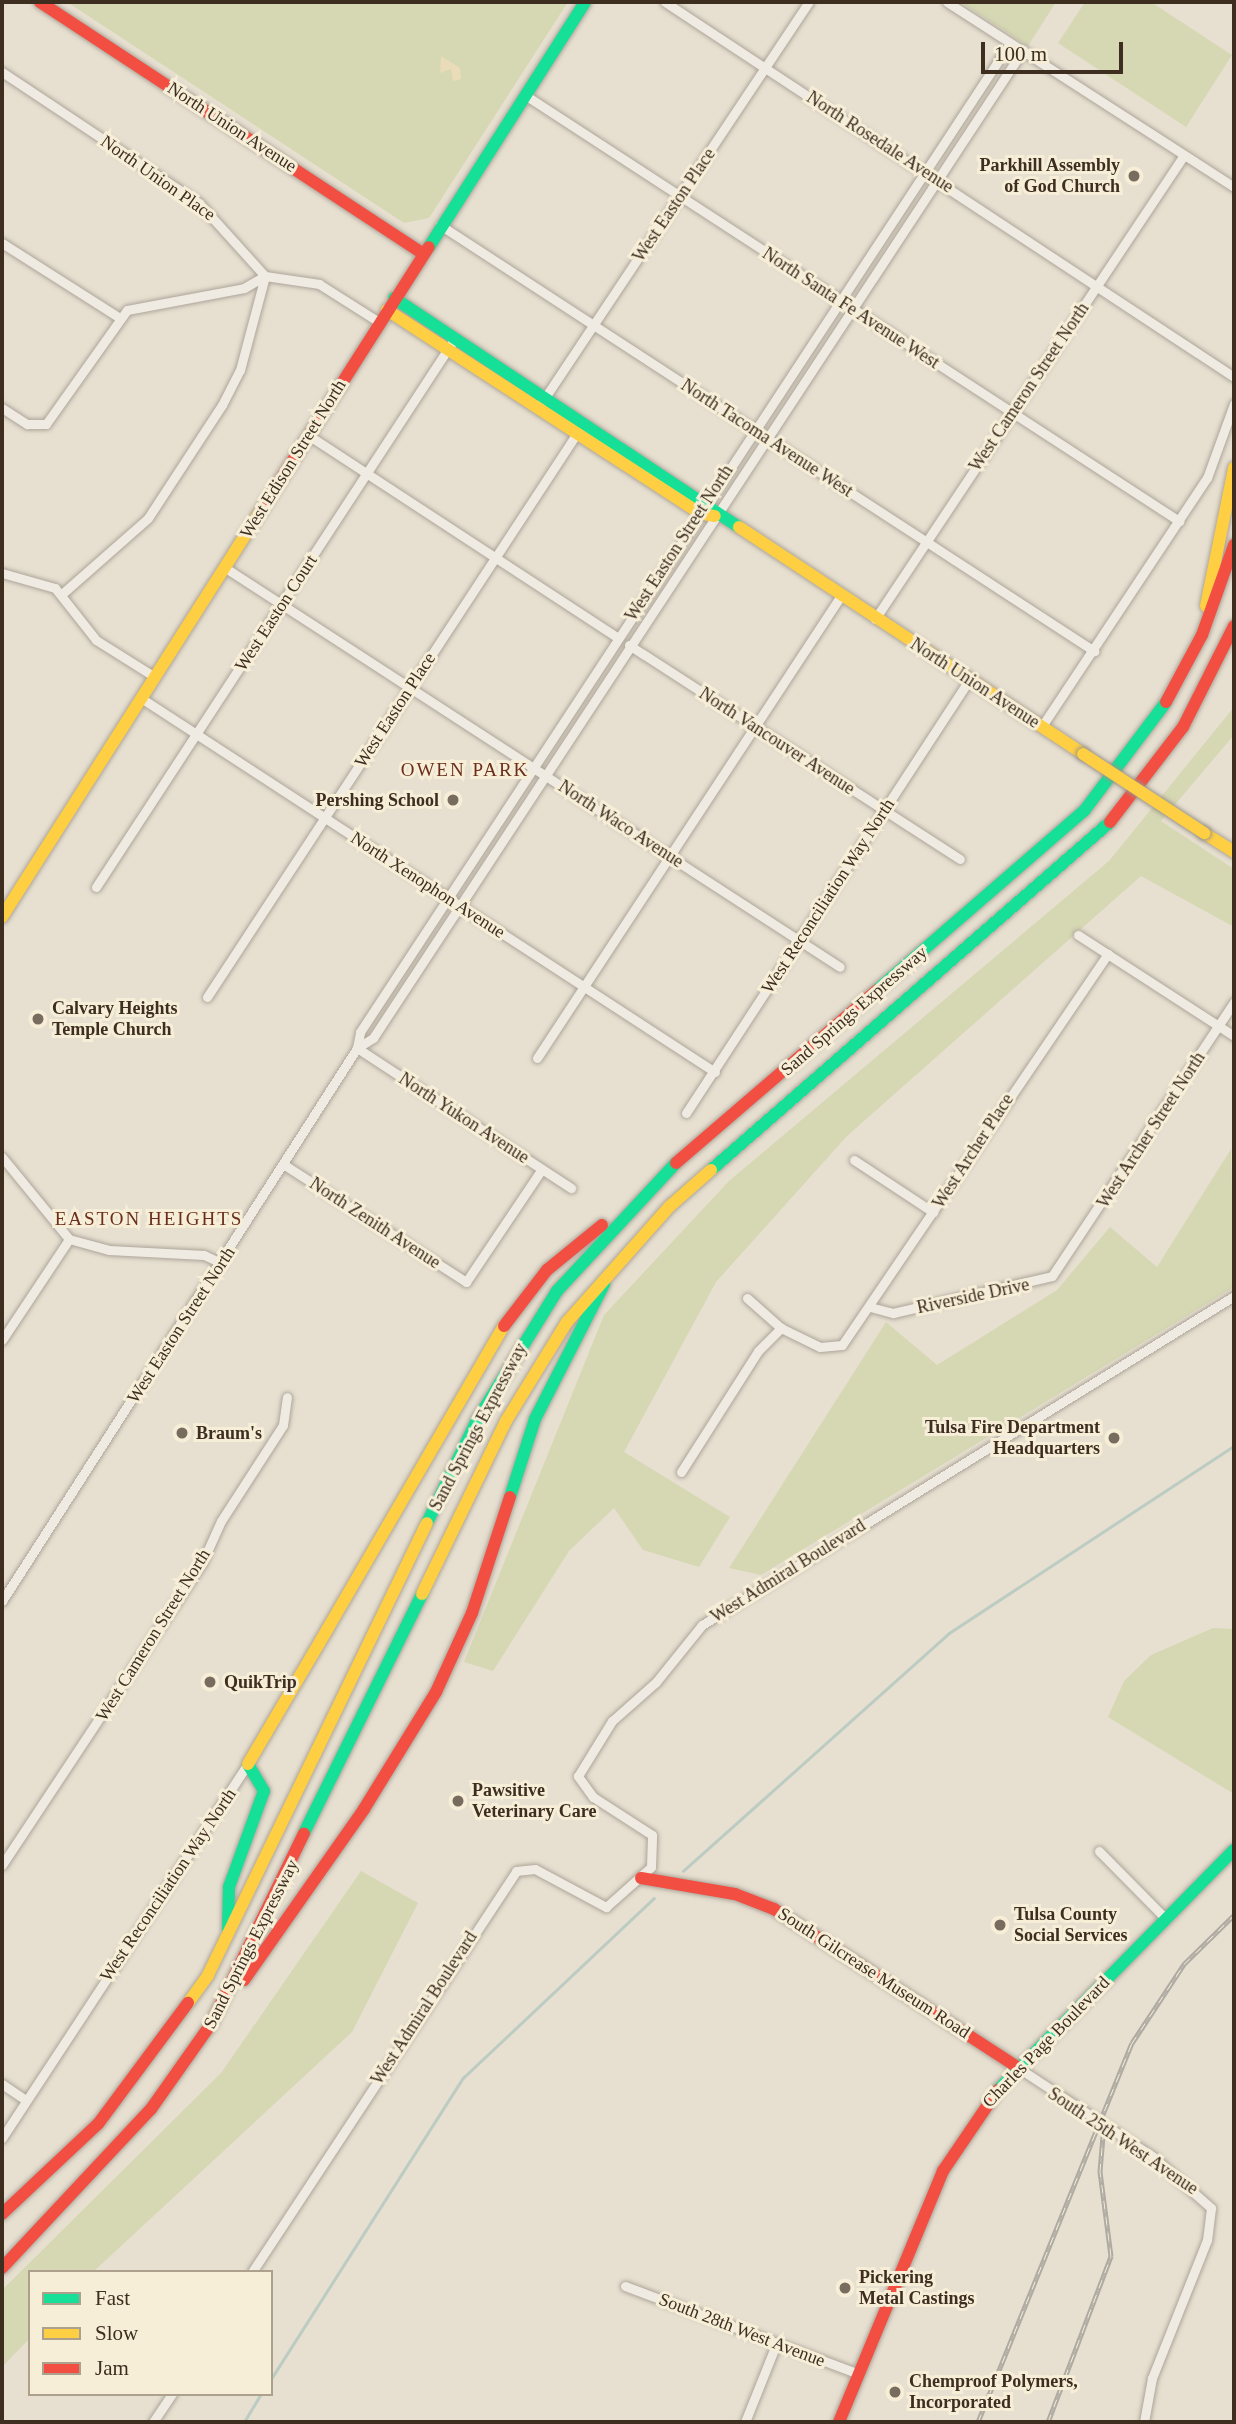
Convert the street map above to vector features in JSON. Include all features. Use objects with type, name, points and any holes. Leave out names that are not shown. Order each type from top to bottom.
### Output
[{"type":"main road","name":"North Union Avenue","points":[[40,2],[422,253]]},
{"type":"main road","name":"West Edison Street North","points":[[2,917],[422,253],[585,2]]},
{"type":"main road","name":"North Union Avenue","points":[[390,304],[455,338],[581,428],[1234,852]]},
{"type":"main road","name":"North Union Avenue","points":[[390,304],[447,350],[542,402]]},
{"type":"main road","points":[[1202,635],[1234,468]]},
{"type":"main road","name":"Sand Springs Expressway","points":[[2,2214],[82,2141],[139,2076],[228,1936],[389,1603],[524,1338],[590,1251],[658,1179],[1070,826],[1149,731],[1202,635],[1234,545]]},
{"type":"main road","name":"Sand Springs Expressway","points":[[2,2268],[151,2109],[211,2024],[516,1403],[612,1265],[686,1191],[1090,843],[1153,771],[1202,695],[1234,626]]},
{"type":"main road","points":[[1202,695],[1234,649]]},
{"type":"main road","name":"West Reconciliation Way North","points":[[248,1764],[507,1321],[547,1270],[658,1179]]},
{"type":"main road","points":[[211,2024],[285,1927],[436,1692],[472,1613],[535,1419],[612,1265]]},
{"type":"main road","points":[[228,1936],[229,1887],[264,1791],[248,1764]]},
{"type":"main road","name":"Charles Page Boulevard","points":[[839,2422],[943,2171],[971,2123],[1017,2067],[1234,1850]]},
{"type":"main road","name":"South Gilcrease Museum Road","points":[[641,1878],[735,1894],[774,1909],[1017,2067]]},
{"type":"main road","points":[[2,2262],[50,2218]]},
{"type":"street","name":"North Rosedale Avenue","points":[[665,2],[1098,284],[1234,377]]},
{"type":"street","name":"West Easton Place","points":[[542,402],[808,2]]},
{"type":"street","points":[[947,2],[1234,187]]},
{"type":"street","name":"West Easton Street North","points":[[358,1048],[360,1032],[753,429],[1010,43]]},
{"type":"street","name":"West Easton Street North","points":[[2,1601],[358,1048],[373,1038],[621,657],[1023,50]]},
{"type":"street","name":"North Union Place","points":[[2,72],[199,203],[265,276]]},
{"type":"street","name":"North Santa Fe Avenue West","points":[[524,95],[1179,521]]},
{"type":"street","name":"West Cameron Street North","points":[[875,619],[1184,155]]},
{"type":"street","name":"North Tacoma Avenue West","points":[[440,225],[1094,651]]},
{"type":"street","points":[[2,243],[118,317]]},
{"type":"street","points":[[63,593],[148,518],[215,416],[240,370],[265,276]]},
{"type":"street","points":[[2,408],[32,426],[56,416],[118,317],[135,306],[244,288],[265,276],[319,284],[379,322]]},
{"type":"street","name":"West Easton Court","points":[[96,887],[368,475],[455,338]]},
{"type":"street","points":[[1042,726],[1179,521],[1218,454],[1234,404]]},
{"type":"street","name":"West Easton Place","points":[[207,997],[581,428]]},
{"type":"street","points":[[307,435],[617,637]]},
{"type":"street","name":"North Waco Avenue","points":[[224,567],[841,967]]},
{"type":"street","points":[[2,573],[63,593],[96,640],[155,677]]},
{"type":"street","points":[[537,1058],[840,597]]},
{"type":"street","points":[[624,626],[637,634]]},
{"type":"street","name":"North Vancouver Avenue","points":[[629,645],[960,859]]},
{"type":"street","points":[[609,650],[621,657]]},
{"type":"street","name":"West Reconciliation Way North","points":[[687,1113],[969,680]]},
{"type":"street","name":"North Xenophon Avenue","points":[[141,698],[715,1072]]},
{"type":"street","points":[[1078,935],[1234,1035]]},
{"type":"street","name":"West Archer Place","points":[[781,1328],[824,1349],[838,1347],[870,1307],[1108,954]]},
{"type":"street","name":"West Archer Street North","points":[[1067,1257],[1234,1002]]},
{"type":"street","name":"North Yukon Avenue","points":[[358,1048],[571,1188]]},
{"type":"street","points":[[2,1157],[69,1239],[109,1250],[204,1255],[221,1264]]},
{"type":"street","points":[[854,1160],[933,1212]]},
{"type":"street","name":"North Zenith Avenue","points":[[283,1164],[466,1282],[542,1169]]},
{"type":"street","points":[[2,1340],[69,1239]]},
{"type":"street","name":"Riverside Drive","points":[[870,1307],[893,1313],[1041,1282],[1067,1257]]},
{"type":"street","name":"West Admiral Boulevard","points":[[253,2270],[509,1878],[535,1869],[606,1906],[641,1878],[655,1854],[652,1836],[584,1790],[579,1772],[612,1721],[656,1682],[702,1625],[1234,1296]]},
{"type":"street","points":[[681,1472],[758,1351],[781,1328],[747,1298]]},
{"type":"street","name":"West Cameron Street North","points":[[2,1865],[202,1563],[221,1521],[282,1425],[287,1397]]},
{"type":"street","name":"West Reconciliation Way North","points":[[2,2138],[248,1764]]},
{"type":"street","points":[[1099,1851],[1166,1919]]},
{"type":"street","name":"South 25th West Avenue","points":[[1017,2067],[1208,2198],[1206,2240],[1152,2378],[1144,2422]]},
{"type":"street","points":[[2,2084],[26,2099]]},
{"type":"street","name":"South 28th West Avenue","points":[[625,2286],[859,2374]]},
{"type":"street","points":[[745,2422],[777,2343]]},
{"type":"street","points":[[153,2422],[171,2396]]},
{"type":"green space","points":[[67,2],[568,2],[429,218],[404,223]]},
{"type":"green space","points":[[960,2],[1056,2],[1028,46]]},
{"type":"green space","points":[[1085,2],[1151,2],[1232,55],[1186,127],[1058,43]]},
{"type":"green space","points":[[1234,707],[1234,735],[1161,821],[1234,869],[1234,927],[1141,876],[847,1136],[716,1282],[624,1452],[730,1517],[699,1567],[643,1550],[614,1508],[569,1551],[493,1671],[464,1662],[604,1315],[729,1181],[1109,861]]},
{"type":"green space","points":[[1231,1149],[1234,1287],[761,1575],[729,1568],[886,1322],[937,1365],[1057,1290],[1110,1227],[1157,1267]]},
{"type":"green space","points":[[1213,1628],[1234,1629],[1234,1794],[1108,1717],[1124,1681],[1151,1655]]},
{"type":"green space","points":[[361,1871],[418,1903],[352,2032],[95,2270],[28,2270],[28,2340],[2,2367],[2,2290],[221,2073]]},
{"type":"sand","points":[[441,56],[460,68],[461,79],[453,81],[451,69],[440,73]]},
{"type":"waterway","points":[[683,1871],[949,1633],[1234,1446]]},
{"type":"waterway","points":[[273,2376],[463,2078],[654,1898]]},
{"type":"waterway","points":[[244,2422],[260,2396]]},
{"type":"railway","points":[[978,2422],[1132,2043],[1184,1964],[1234,1915]]},
{"type":"railway","points":[[1048,2422],[1111,2256],[1100,2171],[1104,2124]]},
{"type":"traffic: fast","points":[[429,247],[585,2]]},
{"type":"traffic: fast","points":[[394,298],[739,527]]},
{"type":"traffic: fast","points":[[877,990],[1084,811],[1166,702]]},
{"type":"traffic: fast","points":[[711,1170],[1110,822]]},
{"type":"traffic: fast","points":[[427,1523],[477,1420],[557,1291],[676,1163]]},
{"type":"traffic: fast","points":[[510,1497],[535,1419],[604,1284]]},
{"type":"traffic: fast","points":[[304,1833],[422,1594]]},
{"type":"traffic: fast","points":[[228,1929],[229,1887],[264,1791],[248,1764]]},
{"type":"traffic: fast","points":[[998,2090],[1234,1850]]},
{"type":"traffic: slow","points":[[387,310],[699,513],[715,516]]},
{"type":"traffic: slow","points":[[1206,606],[1234,468]]},
{"type":"traffic: slow","points":[[2,917],[267,501]]},
{"type":"traffic: slow","points":[[739,527],[1083,754]]},
{"type":"traffic: slow","points":[[1083,754],[1204,833]]},
{"type":"traffic: slow","points":[[1204,833],[1234,852]]},
{"type":"traffic: slow","points":[[422,1594],[506,1421],[567,1322],[669,1207],[711,1170]]},
{"type":"traffic: slow","points":[[328,1628],[504,1326]]},
{"type":"traffic: slow","points":[[188,2003],[208,1975],[427,1523]]},
{"type":"traffic: slow","points":[[248,1764],[328,1628]]},
{"type":"traffic: jam","points":[[40,2],[422,253]]},
{"type":"traffic: jam","points":[[267,501],[429,247]]},
{"type":"traffic: jam","points":[[1166,702],[1202,635],[1234,545]]},
{"type":"traffic: jam","points":[[1110,822],[1183,727],[1234,626]]},
{"type":"traffic: jam","points":[[676,1163],[877,990]]},
{"type":"traffic: jam","points":[[504,1326],[547,1270],[602,1225]]},
{"type":"traffic: jam","points":[[244,1980],[364,1809],[436,1692],[472,1613],[510,1497]]},
{"type":"traffic: jam","points":[[2,2268],[151,2109],[211,2024],[304,1833]]},
{"type":"traffic: jam","points":[[641,1878],[735,1894],[774,1909],[1017,2067]]},
{"type":"traffic: jam","points":[[2,2214],[98,2124],[188,2003]]},
{"type":"traffic: jam","points":[[839,2422],[943,2171],[998,2090]]},
{"type":"place","name":"Parkhill Assembly of God Church","points":[[1134,176]]},
{"type":"place","name":"Pershing School","points":[[453,800]]},
{"type":"place","name":"Calvary Heights Temple Church","points":[[38,1019]]},
{"type":"place","name":"Braum's","points":[[182,1433]]},
{"type":"place","name":"Tulsa Fire Department Headquarters","points":[[1114,1438]]},
{"type":"place","name":"QuikTrip","points":[[210,1682]]},
{"type":"place","name":"Pawsitive Veterinary Care","points":[[458,1801]]},
{"type":"place","name":"Tulsa County Social Services","points":[[1000,1925]]},
{"type":"place","name":"Pickering Metal Castings","points":[[845,2288]]},
{"type":"place","name":"Chemproof Polymers, Incorporated","points":[[895,2392]]},
{"type":"district","name":"OWEN PARK","points":[[465,770]]},
{"type":"district","name":"EASTON HEIGHTS","points":[[149,1219]]}]
